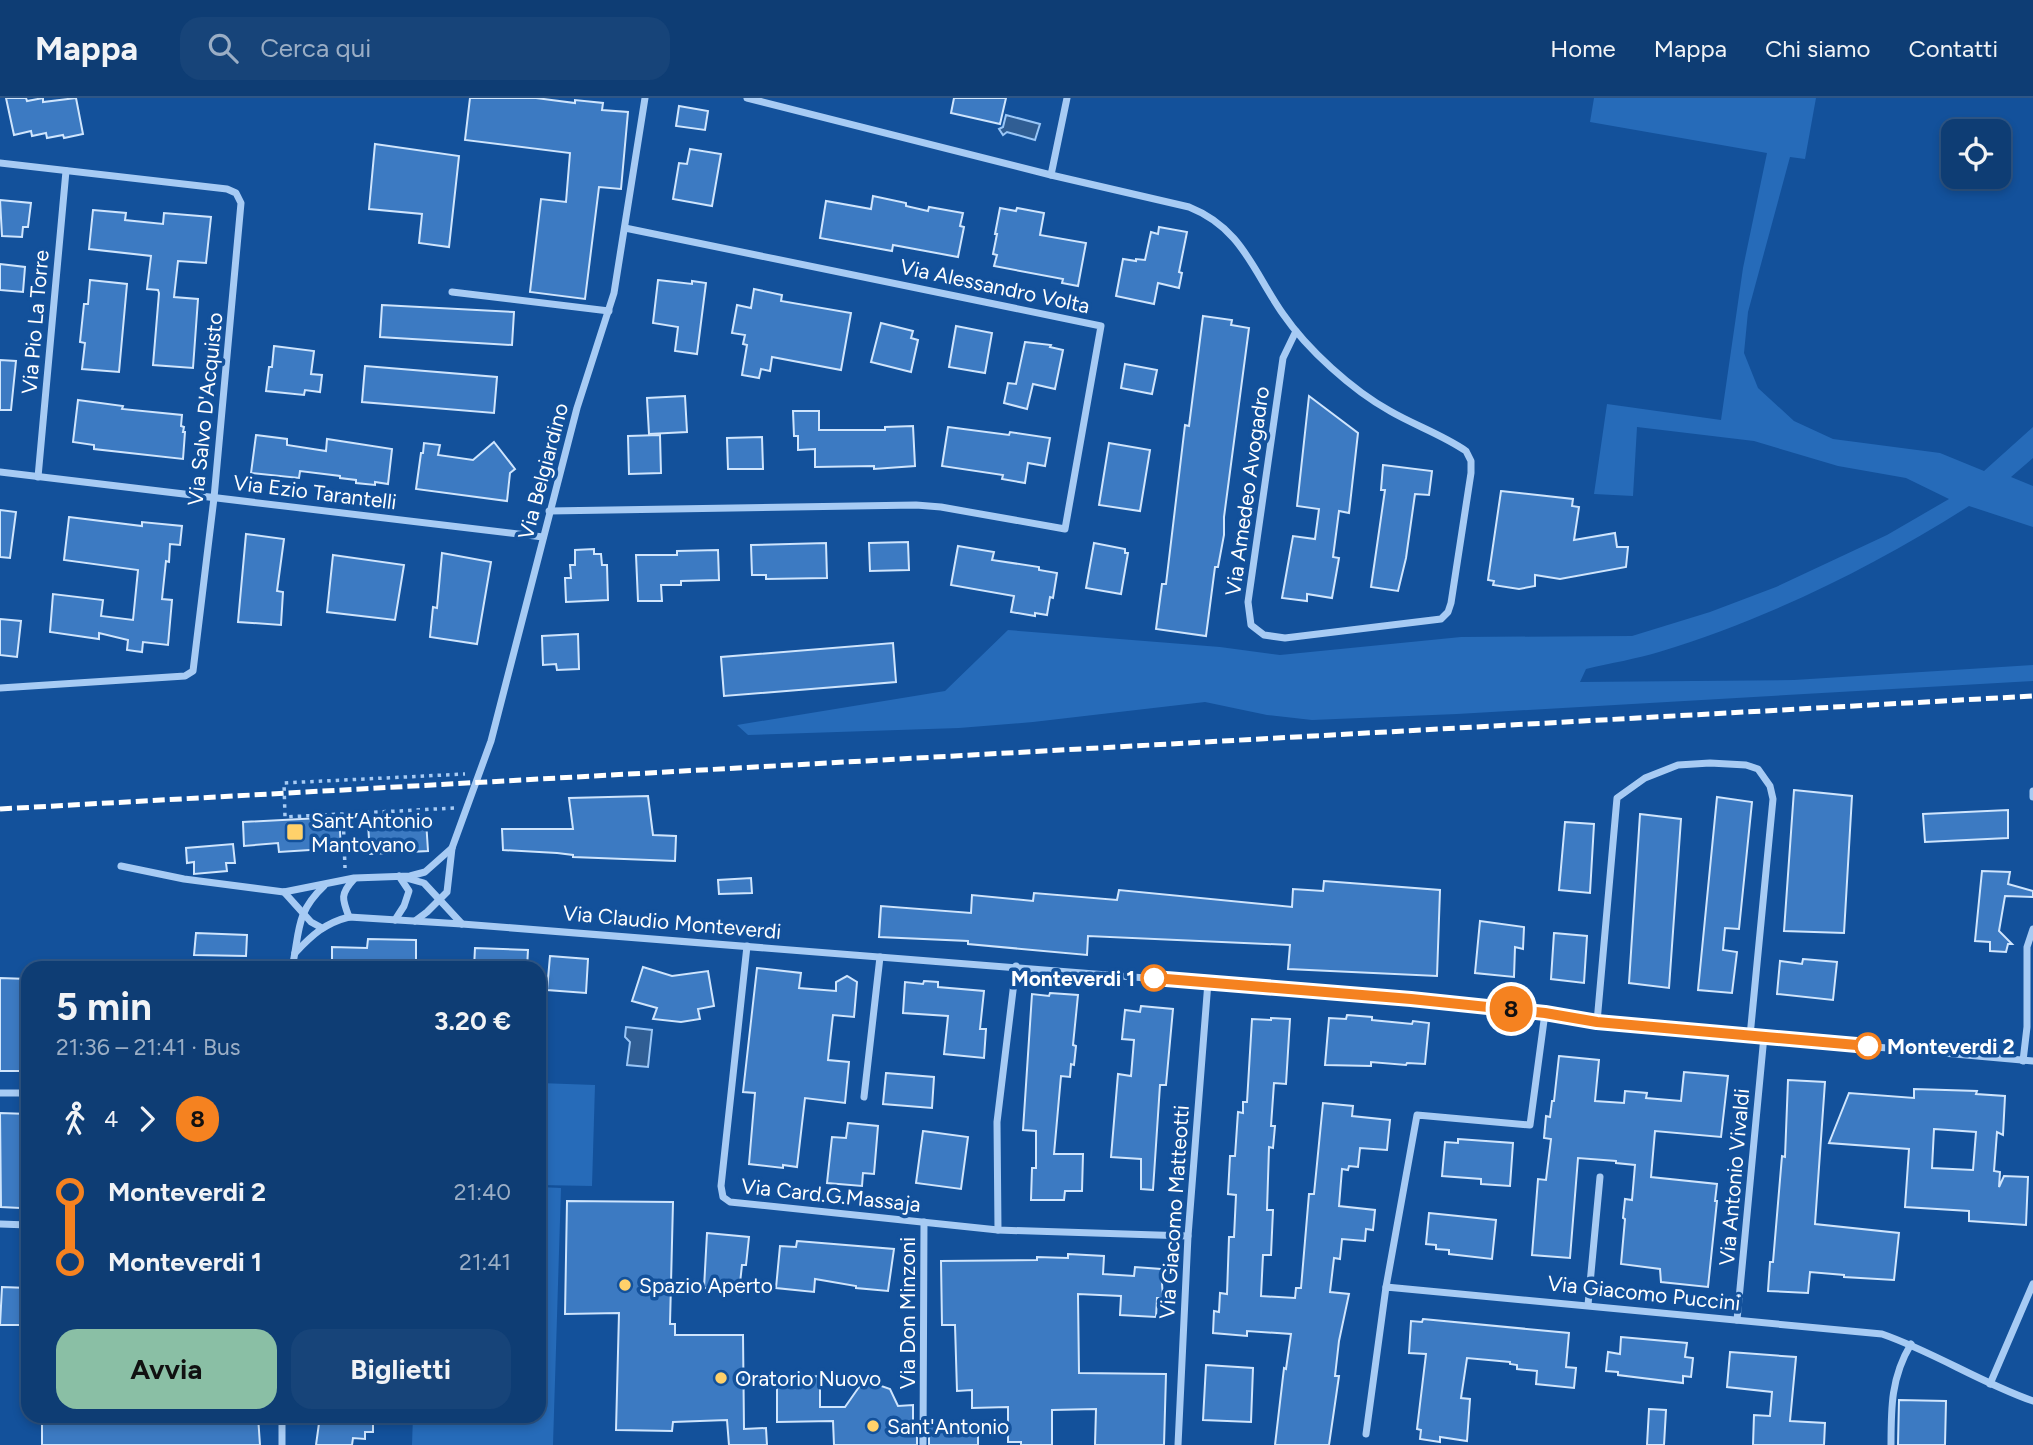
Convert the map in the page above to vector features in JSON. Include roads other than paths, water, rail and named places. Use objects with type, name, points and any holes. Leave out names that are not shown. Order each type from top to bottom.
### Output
[{"type":"street","name":"Via Belgiardino","points":[[440,899],[447,892],[452,848],[491,741],[577,408],[609,311],[645,98]]},
{"type":"street","name":"Via Amedeo Avogadro","points":[[747,98],[1189,207],[1207,215],[1239,242],[1296,331],[1362,392],[1386,409],[1466,451],[1471,461],[1467,499],[1451,603],[1448,612],[1441,619],[1285,638],[1264,635],[1251,625],[1248,602],[1283,358],[1296,331]]},
{"type":"street","points":[[1051,174],[1067,98]]},
{"type":"street","name":"Via Salvo D'Acquisto","points":[[0,163],[227,189],[236,193],[241,203],[214,498],[193,671],[185,676],[0,688]]},
{"type":"street","name":"Via Pio La Torre","points":[[38,477],[66,171]]},
{"type":"street","name":"Via Alessandro Volta","points":[[549,511],[916,505],[1065,528],[1101,326],[625,228]]},
{"type":"street","points":[[452,292],[609,311]]},
{"type":"street","name":"Via Ezio Tarantelli","points":[[0,472],[543,537]]},
{"type":"street","points":[[1597,1022],[1617,798],[1645,778],[1678,765],[1746,765],[1758,769],[1770,786],[1773,799],[1750,1035]]},
{"type":"street","points":[[2033,791],[2033,797]]},
{"type":"street","points":[[121,866],[184,879],[284,892],[350,879],[425,872],[452,848]]},
{"type":"street","points":[[399,876],[424,883],[462,924]]},
{"type":"street","points":[[295,953],[314,932],[334,921],[349,917],[395,920],[409,891],[399,876]]},
{"type":"street","points":[[349,917],[343,900],[350,879]]},
{"type":"street","points":[[293,961],[302,913],[310,899],[325,885]]},
{"type":"street","points":[[284,892],[311,922],[322,928]]},
{"type":"street","points":[[414,921],[440,899]]},
{"type":"street","name":"Via Claudio Monteverdi","points":[[395,920],[1016,966],[1411,999],[1545,1013],[1597,1022],[2033,1062]]},
{"type":"street","points":[[2023,1061],[2027,1027],[2027,947],[2033,929]]},
{"type":"street","name":"Via Card.G.Massaja","points":[[747,946],[721,1186],[723,1197],[730,1202],[998,1230],[1188,1236]]},
{"type":"street","points":[[864,1097],[880,957]]},
{"type":"street","points":[[998,1230],[997,1122],[1016,966]]},
{"type":"street","name":"Via Giacomo Matteotti","points":[[1178,1445],[1188,1236],[1209,982]]},
{"type":"street","points":[[1366,1434],[1386,1287],[1417,1115],[1530,1125],[1545,1013]]},
{"type":"street","name":"Via Antonio Vivaldi","points":[[1737,1320],[1764,1037]]},
{"type":"street","points":[[0,1093],[21,1093]]},
{"type":"street","points":[[1588,1305],[1600,1177]]},
{"type":"street","name":"Via Don Minzoni","points":[[923,1445],[924,1222]]},
{"type":"street","points":[[0,1224],[21,1225]]},
{"type":"street","points":[[1990,1384],[2033,1284]]},
{"type":"street","name":"Via Giacomo Puccini","points":[[1386,1287],[1882,1334],[1911,1344],[1990,1384],[2033,1401]]},
{"type":"street","points":[[1891,1445],[1891,1402],[1895,1378],[1911,1344]]},
{"type":"street","points":[[282,1423],[282,1445]]},
{"type":"railway","points":[[0,809],[2033,696]]},
{"type":"place","name":"Sant’Antonio Mantovano","points":[[295,832]]},
{"type":"place","name":"Monteverdi 1","points":[[1154,978]]},
{"type":"place","name":"Monteverdi 2","points":[[1868,1046]]},
{"type":"place","name":"Spazio Aperto","points":[[625,1285]]},
{"type":"place","name":"Oratorio Nuovo","points":[[721,1378]]},
{"type":"place","name":"Sant'Antonio","points":[[873,1426]]}]
